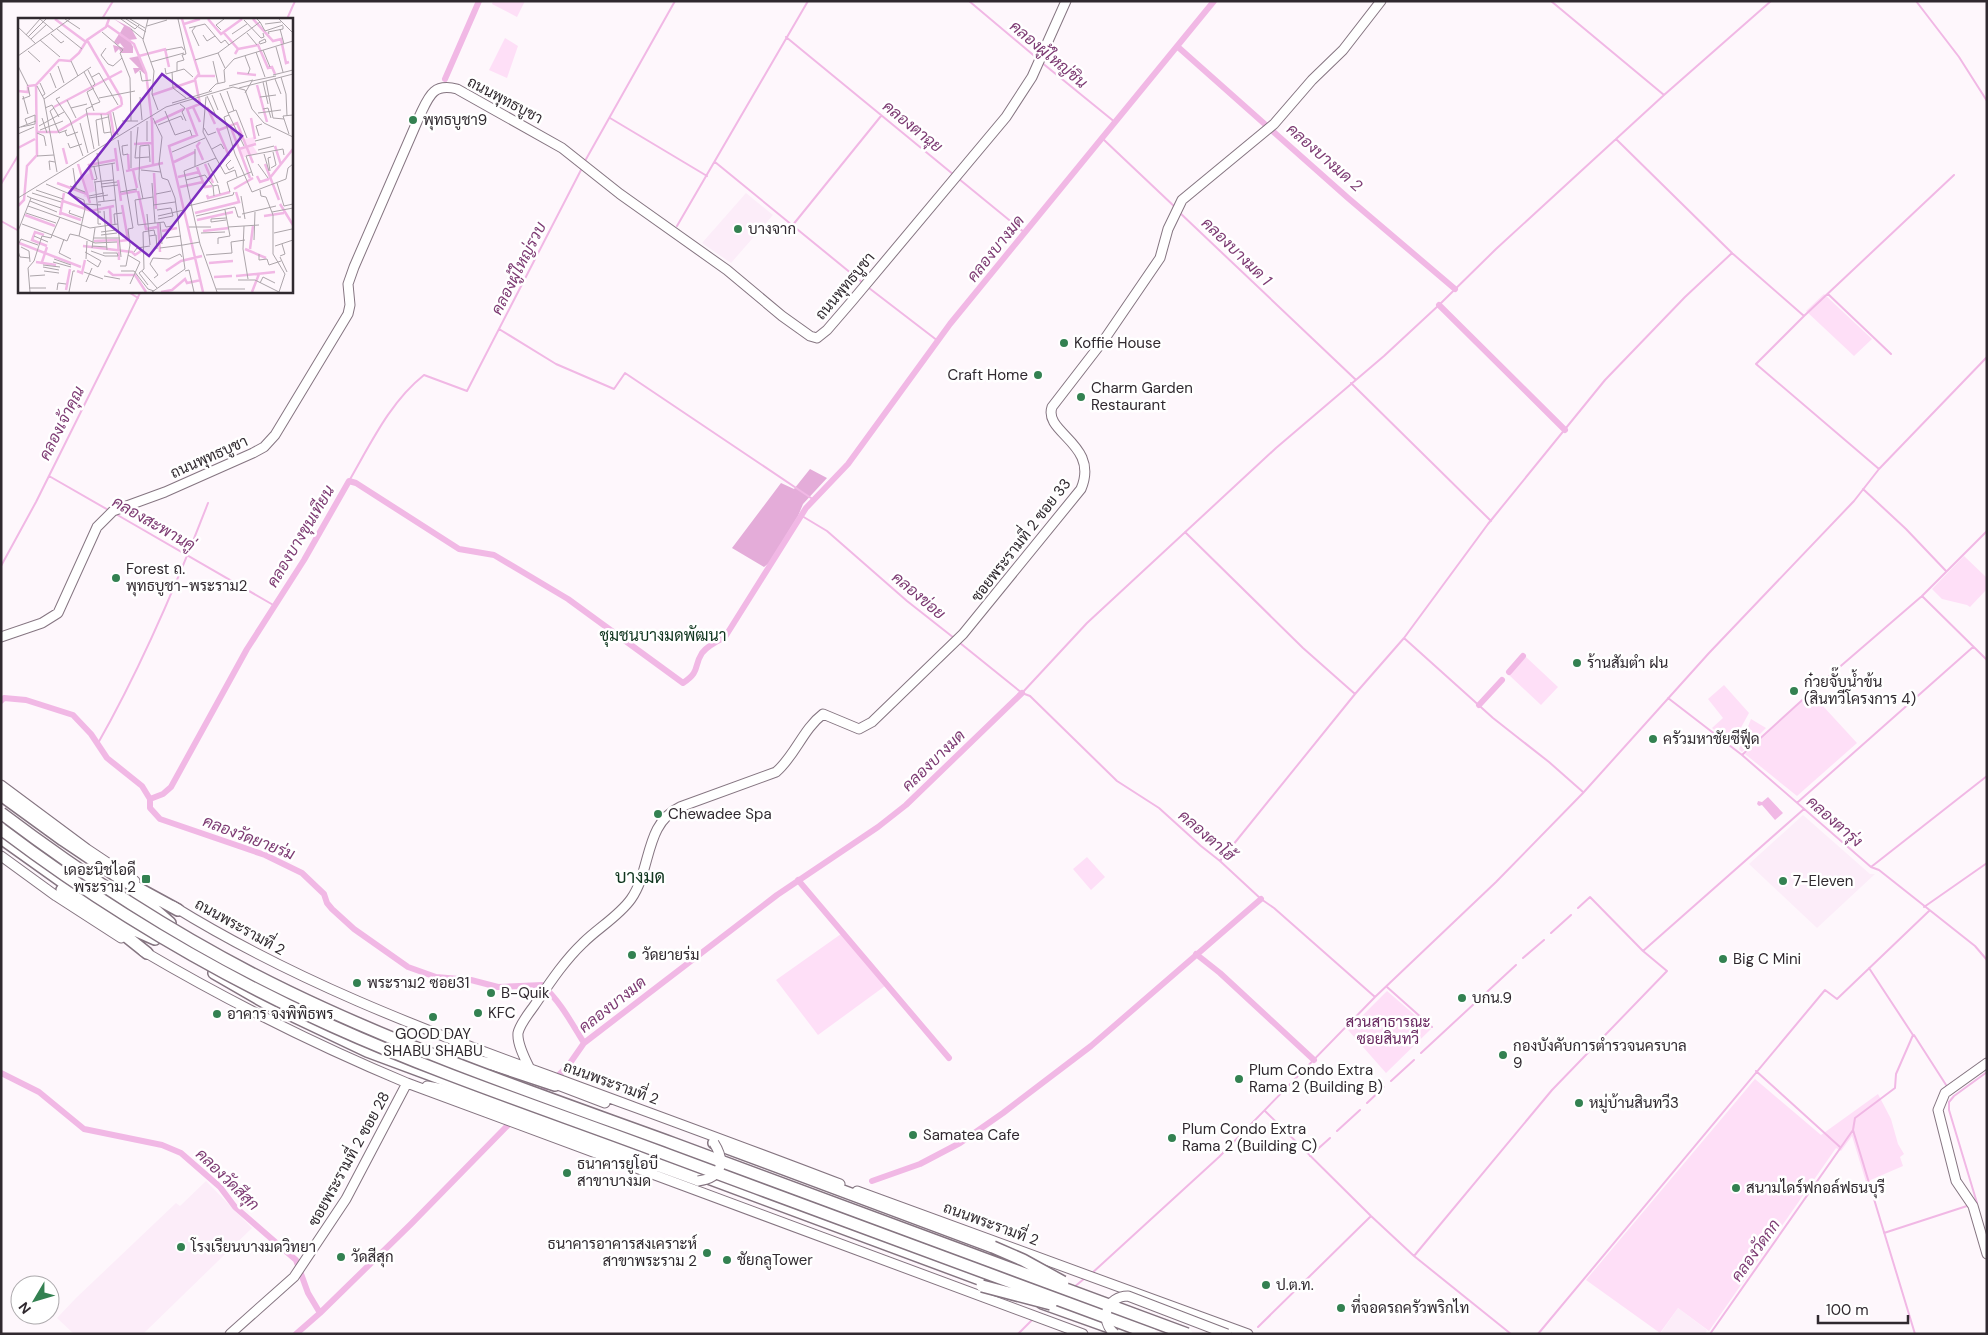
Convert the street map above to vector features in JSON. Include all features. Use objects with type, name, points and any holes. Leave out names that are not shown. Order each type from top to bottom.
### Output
[{"type":"highway","points":[[1,795],[120,879],[178,910]]},
{"type":"highway","name":"ถนนพระรามที่ 2","points":[[1,808],[81,866],[170,923],[275,980],[400,1038],[524,1085],[554,1090],[1194,1334]]},
{"type":"highway","points":[[1,813],[92,878],[161,922],[243,969],[340,1016],[460,1065],[1187,1334]]},
{"type":"highway","points":[[1,829],[71,879],[155,933],[253,988],[334,1027],[465,1080],[1151,1334]]},
{"type":"highway","points":[[1,838],[67,885],[155,939],[266,1003],[367,1051],[501,1109],[538,1115],[1129,1334]]},
{"type":"highway","points":[[1,847],[96,913],[147,953]]},
{"type":"highway","points":[[120,879],[170,923]]},
{"type":"highway","points":[[96,913],[155,939]]},
{"type":"highway","points":[[450,1057],[487,1063],[541,1077],[554,1090]]},
{"type":"highway","points":[[714,1143],[1004,1252],[1101,1302]]},
{"type":"highway","points":[[698,1181],[991,1289],[1097,1314]]},
{"type":"main road","name":"ถนนพุทธบูชา","points":[[1,637],[42,623],[58,614],[98,527],[110,514],[253,453],[264,447],[275,435],[348,314],[350,305],[348,284],[354,267],[420,115],[429,98],[436,90],[447,87],[457,89],[551,141],[584,164],[620,194],[728,270],[782,316],[810,336],[816,338],[827,330],[1006,117],[1040,60],[1066,1]]},
{"type":"main road","name":"ซอยพระรามที่ 2 ซอย 33","points":[[530,1069],[524,1057],[518,1033],[551,981],[582,943],[632,898],[643,872],[656,829],[668,813],[776,772],[781,768],[802,737],[823,714],[850,726],[865,727],[951,648],[1081,489],[1085,472],[1082,457],[1071,440],[1054,423],[1051,410],[1106,337],[1160,258],[1168,229],[1177,209],[1191,192],[1274,124],[1312,80],[1343,50],[1381,1]]},
{"type":"main road","name":"ถนนพระรามที่ 2","points":[[1,785],[87,849],[178,910],[250,952],[279,966],[404,1021],[530,1069],[541,1077],[567,1082],[1248,1334]]},
{"type":"main road","points":[[1,856],[56,896],[147,953],[242,1006],[342,1055],[407,1083],[501,1109],[698,1181],[711,1178],[719,1168],[720,1156],[714,1143],[554,1090]]},
{"type":"main road","points":[[507,1060],[541,1077]]},
{"type":"main road","points":[[1987,1063],[1949,1090],[1940,1103],[1939,1117],[1956,1181],[1973,1206],[1987,1254]]},
{"type":"main road","name":"ซอยพระรามที่ 2 ซอย 28","points":[[230,1334],[294,1277],[346,1199],[407,1083]]},
{"type":"main road","points":[[501,1109],[528,1128],[1083,1334]]},
{"type":"main road","points":[[1115,1334],[1105,1320],[1106,1310],[1111,1303],[1124,1296],[1227,1334]]},
{"type":"shaded area","name":"บางจาก","points":[[746,193],[773,215],[731,263],[702,243]]},
{"type":"shaded area","points":[[810,469],[827,478],[803,504],[798,516],[769,563],[764,567],[732,548],[781,483],[794,489]]},
{"type":"shaded area","points":[[1768,797],[1783,813],[1775,820],[1762,805],[1759,806],[1757,804],[1758,801],[1762,802]]},
{"type":"shaded area","points":[[1803,815],[1870,874],[1875,874],[1817,928],[1749,864]]},
{"type":"shaded area","name":"โรงเรียนบางมดวิทยา","points":[[206,1181],[252,1228],[143,1334],[74,1334],[60,1321],[60,1315],[176,1203],[180,1206]]},
{"type":"shaded area","points":[[1678,1308],[1707,1330],[1705,1334],[1660,1334]]},
{"type":"green space","points":[[493,1],[525,1],[517,17],[492,4]]},
{"type":"green space","points":[[505,38],[518,46],[507,78],[489,70]]},
{"type":"green space","points":[[1824,294],[1872,339],[1854,356],[1806,311]]},
{"type":"green space","points":[[1964,556],[1987,578],[1987,589],[1970,607],[1942,599],[1932,589]]},
{"type":"green space","points":[[1526,657],[1558,687],[1541,705],[1509,675]]},
{"type":"green space","points":[[1724,685],[1749,713],[1732,744],[1712,728],[1723,718],[1708,699]]},
{"type":"green space","points":[[1811,693],[1857,743],[1797,796],[1745,754]]},
{"type":"green space","points":[[1751,719],[1766,728],[1742,752],[1739,749]]},
{"type":"green space","points":[[1087,857],[1105,877],[1091,890],[1073,869]]},
{"type":"green space","points":[[841,934],[885,986],[818,1035],[776,980]]},
{"type":"green space","name":"สวนสาธารณะ ซอยสินทวี","points":[[1387,991],[1431,1029],[1386,1073],[1348,1030]]},
{"type":"green space","name":"สนามไดร์ฟกอล์ฟธนบุรี","points":[[1755,1079],[1821,1135],[1878,1094],[1891,1119],[1898,1144],[1904,1154],[1900,1157],[1903,1166],[1866,1182],[1852,1136],[1841,1151],[1836,1148],[1709,1331],[1678,1308],[1660,1333],[1586,1280]]},
{"type":"waterway","points":[[103,18],[113,1]]},
{"type":"waterway","name":"คลองเจ้าคุณ","points":[[287,18],[295,1]]},
{"type":"waterway","points":[[445,79],[479,1]]},
{"type":"waterway","name":"คลองผู้ใหญ่รวบ","points":[[585,161],[675,1]]},
{"type":"waterway","points":[[677,226],[808,1]]},
{"type":"waterway","name":"คลองผู้ใหญ่ชิน","points":[[969,1],[1038,59]]},
{"type":"waterway","name":"คลองบางขุนเทียน","points":[[1,701],[4,698],[26,700],[73,715],[91,734],[107,758],[142,786],[150,799],[163,794],[171,787],[247,649],[304,560],[349,481],[356,483],[459,549],[494,555],[568,599],[683,683],[695,672],[699,658],[704,650],[725,637],[806,508],[848,464],[950,324],[1214,1]]},
{"type":"waterway","points":[[1551,1],[1664,95]]},
{"type":"waterway","points":[[1022,693],[1087,623],[1276,448],[1384,356],[1496,249],[1664,95],[1771,1]]},
{"type":"waterway","points":[[1916,1],[1959,57],[1987,101]]},
{"type":"waterway","name":"คลองตาฉุย","points":[[786,37],[954,175]]},
{"type":"waterway","name":"คลองบางมด 2","points":[[1178,47],[1348,198],[1455,289]]},
{"type":"waterway","name":"คลองผู้ใหญ่ชิน","points":[[1041,62],[1116,123]]},
{"type":"waterway","points":[[792,226],[881,116]]},
{"type":"waterway","points":[[610,118],[707,176]]},
{"type":"waterway","name":"คลองบางมด 1","points":[[1103,139],[1176,208]]},
{"type":"waterway","points":[[1404,638],[1488,524],[1605,380],[1685,297],[1732,253],[1616,139]]},
{"type":"waterway","points":[[1,184],[18,156]]},
{"type":"waterway","points":[[715,162],[863,283]]},
{"type":"waterway","name":"คลองผู้ใหญ่รวบ","points":[[349,481],[391,410],[424,375],[467,391],[582,168]]},
{"type":"waterway","points":[[1804,316],[1954,175]]},
{"type":"waterway","name":"คลองตาฉุย","points":[[959,179],[1025,233]]},
{"type":"waterway","name":"คลองบางมด 1","points":[[1179,212],[1355,379]]},
{"type":"waterway","points":[[1,221],[18,230]]},
{"type":"waterway","points":[[1732,253],[1804,316],[1756,364],[1879,469]]},
{"type":"waterway","points":[[869,288],[938,341]]},
{"type":"waterway","points":[[129,292],[138,298]]},
{"type":"waterway","name":"คลองเจ้าคุณ","points":[[1,566],[36,502],[141,292]]},
{"type":"waterway","points":[[1828,294],[1891,354]]},
{"type":"waterway","points":[[1439,305],[1565,430]]},
{"type":"waterway","points":[[499,329],[556,364],[614,389],[625,373],[814,500]]},
{"type":"waterway","points":[[1091,1274],[1219,1157],[1375,997],[1496,882],[1583,793],[1709,653],[1854,501],[1879,469],[1987,357]]},
{"type":"waterway","points":[[1351,383],[1491,521]]},
{"type":"waterway","name":"คลองสะพานคู่","points":[[49,476],[110,511]]},
{"type":"waterway","points":[[1863,489],[1906,529],[1946,571]]},
{"type":"waterway","points":[[97,745],[157,626],[208,503]]},
{"type":"waterway","name":"คลองสะพานคู่","points":[[114,513],[275,606]]},
{"type":"waterway","name":"คลองข่อย","points":[[802,516],[827,531],[907,601],[954,638]]},
{"type":"waterway","points":[[1742,755],[1821,683],[1922,596],[1987,531]]},
{"type":"waterway","points":[[1185,532],[1303,648],[1355,694]]},
{"type":"waterway","points":[[1922,596],[1987,660]]},
{"type":"waterway","points":[[1220,861],[1355,694],[1404,638],[1493,718],[1549,762],[1583,792]]},
{"type":"waterway","name":"คลองตาโฮ้","points":[[960,643],[1022,693],[1030,696],[1117,781],[1159,808],[1375,997]]},
{"type":"waterway","points":[[1798,802],[1973,647]]},
{"type":"waterway","points":[[1509,672],[1523,656]]},
{"type":"waterway","points":[[1479,705],[1502,680]]},
{"type":"waterway","name":"คลองบางมด","points":[[528,1105],[568,1066],[584,1043],[777,895],[878,827],[906,805],[1022,693]]},
{"type":"waterway","name":"คลองตารุ่ง","points":[[1668,698],[1742,755],[1871,867],[1879,870],[1975,946],[1987,960]]},
{"type":"waterway","points":[[1871,867],[1987,776]]},
{"type":"waterway","name":"คลองวัดยายร่ม","points":[[150,799],[150,808],[160,819],[265,855],[302,873],[324,894],[327,903],[332,909],[354,929],[408,967],[436,977],[471,980],[498,987],[542,985],[560,1005],[584,1043]]},
{"type":"waterway","points":[[1643,951],[1804,809]]},
{"type":"waterway","points":[[1924,907],[1987,863]]},
{"type":"waterway","points":[[798,880],[949,1058]]},
{"type":"waterway","points":[[1414,1256],[1552,1090],[1667,971],[1643,951],[1590,897],[1578,908]]},
{"type":"waterway","points":[[872,1181],[920,1164],[960,1143],[1003,1113],[1091,1046],[1261,899]]},
{"type":"waterway","points":[[1538,1334],[1825,990],[1837,999],[1929,911]]},
{"type":"waterway","points":[[1551,933],[1571,915]]},
{"type":"waterway","points":[[1523,958],[1544,940]]},
{"type":"waterway","points":[[1196,954],[1220,973],[1314,1060]]},
{"type":"waterway","points":[[1421,1053],[1516,965]]},
{"type":"waterway","points":[[1869,968],[1913,1035],[1896,1074],[1895,1088],[1855,1118],[1853,1130],[1915,1334]]},
{"type":"waterway","points":[[1387,987],[1432,1027]]},
{"type":"waterway","points":[[1914,1035],[1948,1088]]},
{"type":"waterway","points":[[1391,1081],[1414,1060]]},
{"type":"waterway","points":[[1756,1071],[1840,1147]]},
{"type":"waterway","points":[[1974,1203],[1977,1203],[1949,1110],[1949,1102],[1954,1096],[1987,1072]]},
{"type":"waterway","name":"คลองวัดสีสุก","points":[[1,1073],[39,1092],[84,1129],[162,1145],[181,1153],[220,1187],[235,1207],[296,1260],[308,1293],[320,1313]]},
{"type":"waterway","points":[[1367,1103],[1384,1087]]},
{"type":"waterway","points":[[1337,1131],[1360,1110]]},
{"type":"waterway","points":[[1265,1111],[1414,1256],[1511,1334]]},
{"type":"waterway","name":"คลองบางมด","points":[[296,1334],[411,1224],[514,1119]]},
{"type":"waterway","name":"คลองวัดกก","points":[[1710,1334],[1853,1130]]},
{"type":"waterway","points":[[1310,1156],[1330,1138]]},
{"type":"waterway","points":[[1884,1233],[1970,1205]]},
{"type":"waterway","points":[[1258,1327],[1370,1217]]},
{"type":"waterway","points":[[1073,1288],[1085,1278]]},
{"type":"waterway","points":[[1018,1334],[1034,1318]]},
{"type":"place","name":"พุทธบูชา9","points":[[413,120]]},
{"type":"place","name":"บางจาก","points":[[738,229]]},
{"type":"place","name":"Koffie House","points":[[1064,343]]},
{"type":"place","name":"Craft Home","points":[[1038,375]]},
{"type":"place","name":"Charm Garden Restaurant","points":[[1081,397]]},
{"type":"place","name":"Forest ถ. พุทธบูชา-พระราม2","points":[[116,578]]},
{"type":"place","name":"ร้านสัมตำ ฝน","points":[[1577,663]]},
{"type":"place","name":"ก๋วยจั๊บน้ำข้น (สินทวีโครงการ 4)","points":[[1794,691]]},
{"type":"place","name":"ครัวมหาชัยซีฟู็ด","points":[[1653,739]]},
{"type":"place","name":"Chewadee Spa","points":[[658,814]]},
{"type":"place","name":"เดอะนิชไอดี พระราม 2","points":[[146,879]]},
{"type":"place","name":"7-Eleven","points":[[1783,881]]},
{"type":"place","name":"วัดยายร่ม","points":[[632,955]]},
{"type":"place","name":"Big C Mini","points":[[1723,959]]},
{"type":"place","name":"พระราม2 ซอย31","points":[[357,983]]},
{"type":"place","name":"B-Quik","points":[[491,993]]},
{"type":"place","name":"บกน.9","points":[[1462,998]]},
{"type":"place","name":"KFC","points":[[478,1013]]},
{"type":"place","name":"อาคาร จงพิพิธพร","points":[[217,1014]]},
{"type":"place","name":"GOOD DAY SHABU SHABU","points":[[433,1017]]},
{"type":"place","name":"กองบังคับการตำรวจนครบาล 9","points":[[1503,1055]]},
{"type":"place","name":"Plum Condo Extra Rama 2 (Building B)","points":[[1239,1079]]},
{"type":"place","name":"หมู่บ้านสินทวี3","points":[[1579,1103]]},
{"type":"place","name":"Samatea Cafe","points":[[913,1135]]},
{"type":"place","name":"Plum Condo Extra Rama 2 (Building C)","points":[[1172,1138]]},
{"type":"place","name":"ธนาคารยูโอบี สาขาบางมด","points":[[567,1173]]},
{"type":"place","name":"สนามไดร์ฟกอล์ฟธนบุรี","points":[[1736,1188]]},
{"type":"place","name":"โรงเรียนบางมดวิทยา","points":[[181,1247]]},
{"type":"place","name":"ธนาคารอาคารสงเคราะห์ สาขาพระราม 2","points":[[707,1253]]},
{"type":"place","name":"วัดสีสุก","points":[[341,1257]]},
{"type":"place","name":"ชัยกลูTower","points":[[727,1260]]},
{"type":"place","name":"ป.ต.ท.","points":[[1266,1285]]},
{"type":"place","name":"ที่จอดรถครัวพริกไท","points":[[1341,1308]]},
{"type":"district","name":"ชุมชนบางมดพัฒนา","points":[[663,635]]},
{"type":"district","name":"บางมด","points":[[640,877]]}]
